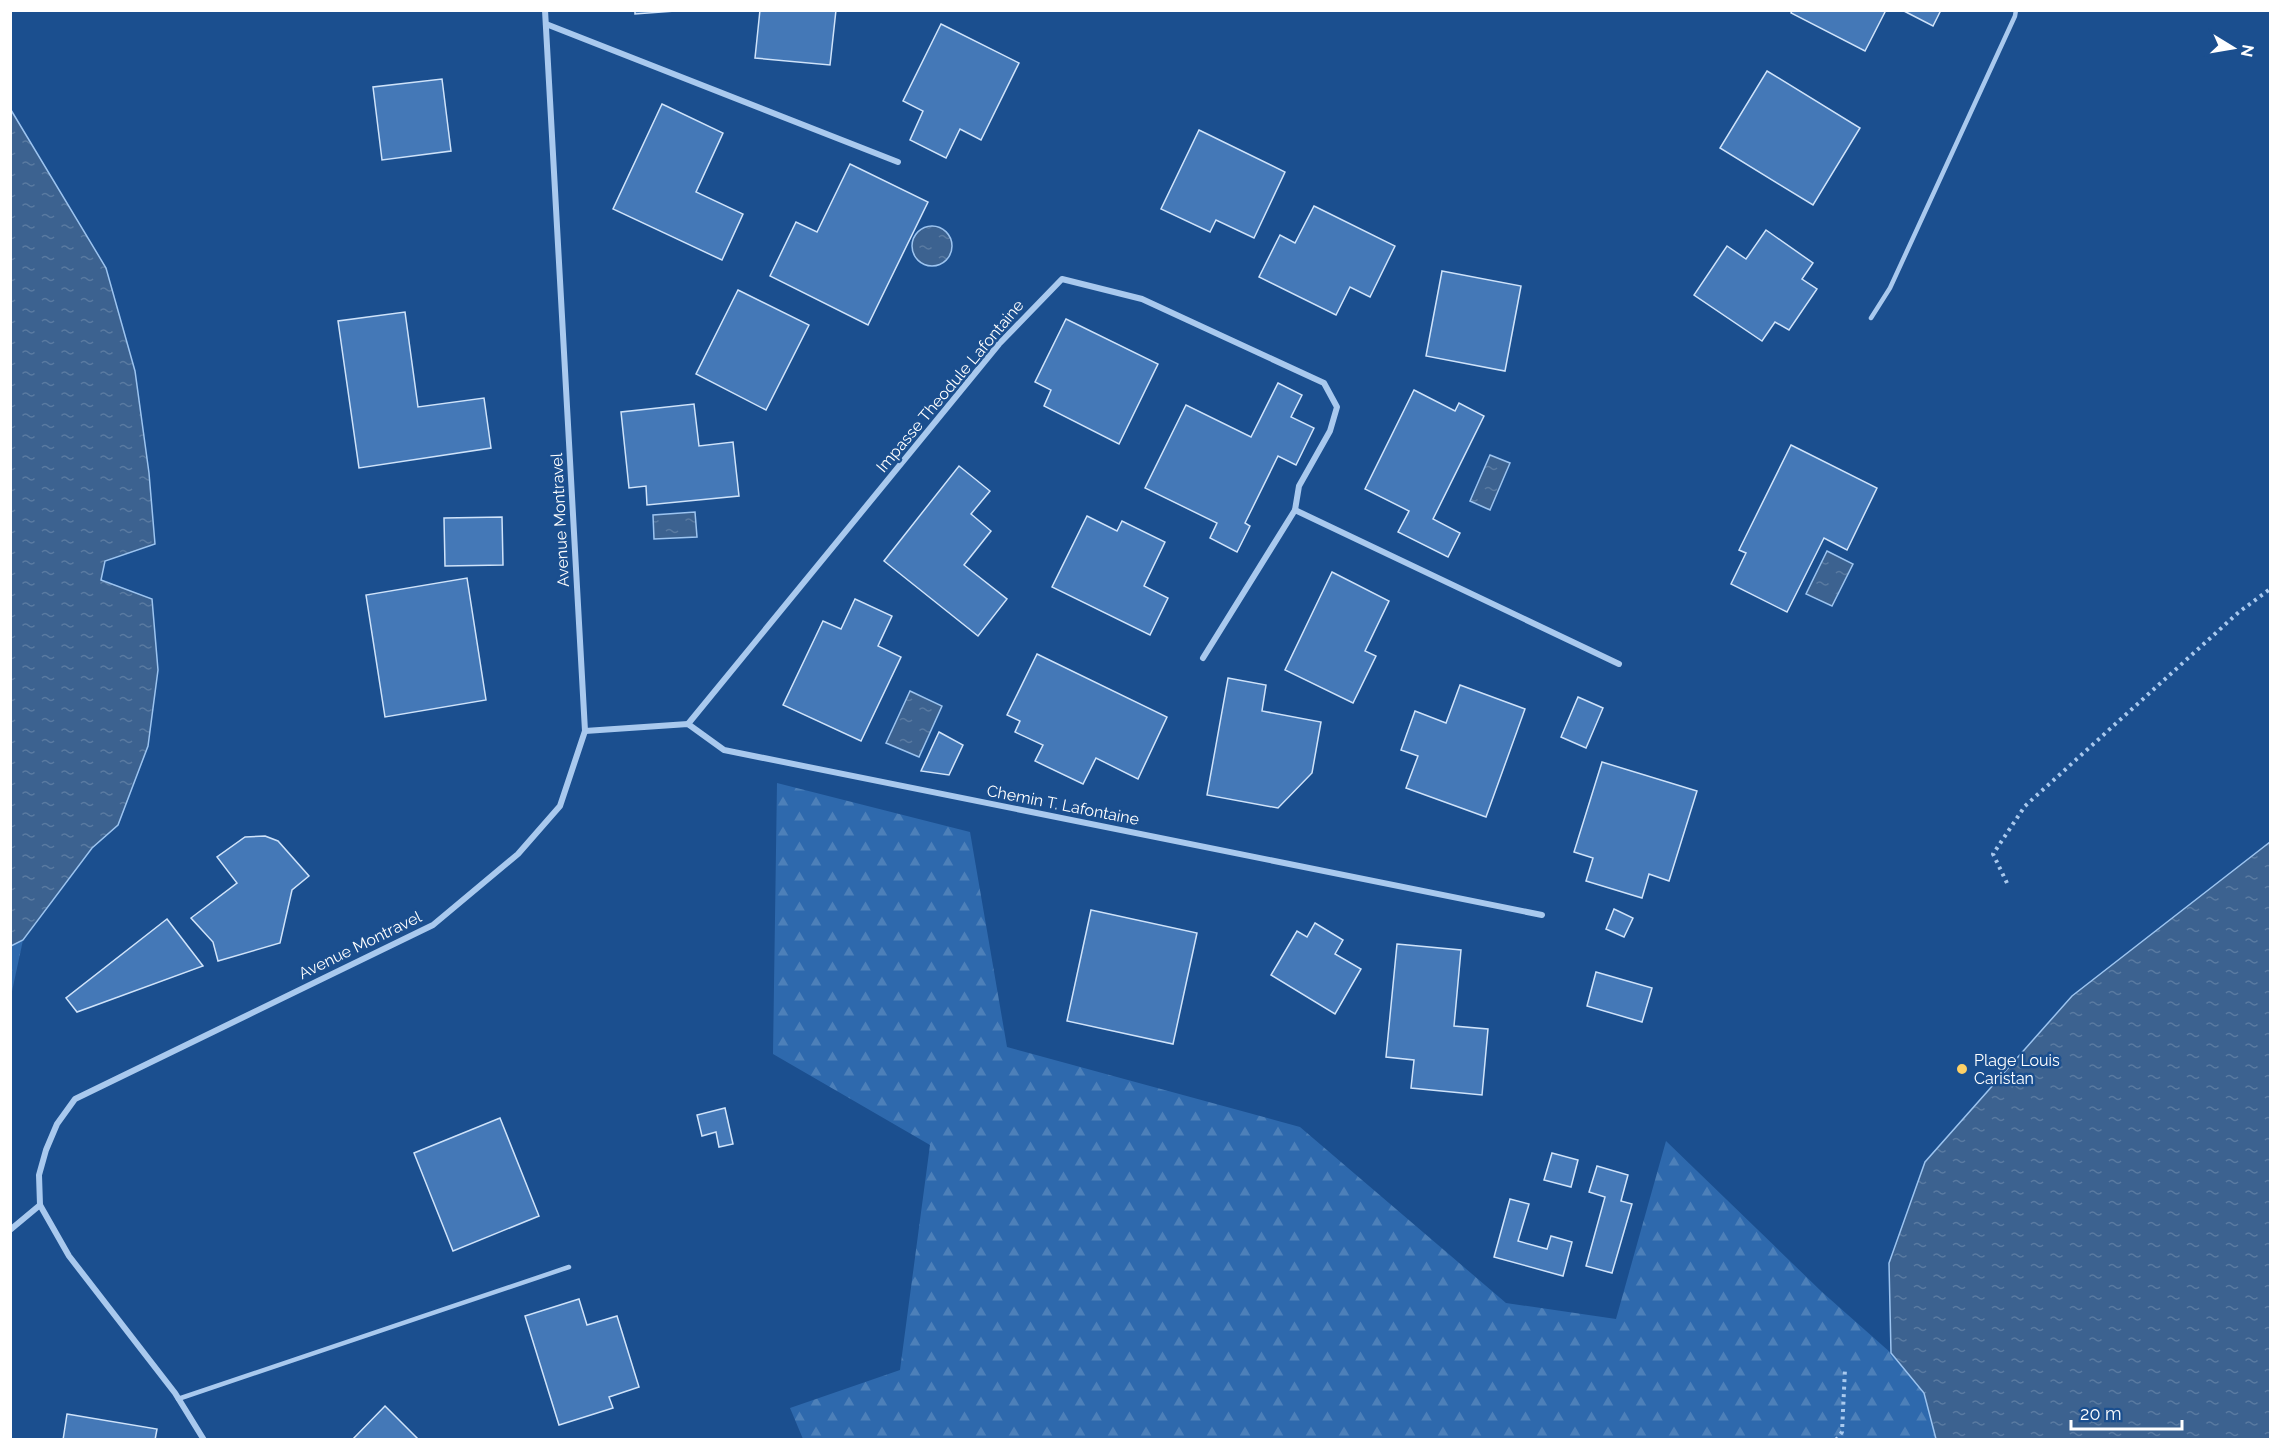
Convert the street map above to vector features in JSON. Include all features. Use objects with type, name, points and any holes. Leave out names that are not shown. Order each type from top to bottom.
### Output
[{"type":"street","name":"Avenue Montravel","points":[[204,1440],[178,1399],[69,1256],[40,1204],[39,1175],[45,1150],[57,1124],[75,1099],[433,925],[518,854],[560,806],[585,731],[545,10]]},
{"type":"street","points":[[546,24],[898,162]]},
{"type":"street","name":"Impasse Theodule Lafontaine","points":[[688,723],[999,344],[1062,279],[1142,299],[1324,383],[1337,407],[1330,431],[1299,486],[1295,510],[1203,658]]},
{"type":"street","points":[[1295,510],[1619,664]]},
{"type":"street","points":[[585,731],[688,723]]},
{"type":"street","name":"Chemin T. Lafontaine","points":[[688,723],[724,750],[1542,915]]},
{"type":"street","points":[[10,1230],[40,1204]]},
{"type":"lane","points":[[1871,318],[1890,288],[2016,10]]},
{"type":"lane","points":[[178,1399],[569,1268]]},
{"type":"path","points":[[2007,883],[1993,854],[2025,806],[2239,612],[2271,589]]},
{"type":"path","points":[[1836,1440],[1842,1431],[1845,1369]]},
{"type":"green space","points":[[777,783],[970,832],[1007,1047],[1300,1127],[1506,1303],[1616,1319],[1666,1141],[1822,1292],[1891,1353],[1924,1393],[1936,1439],[803,1439],[790,1408],[900,1370],[930,1145],[773,1054]]},
{"type":"green space","points":[[23,940],[11,996],[11,946]]},
{"type":"water","points":[[11,110],[106,268],[135,371],[149,473],[155,544],[105,561],[101,580],[152,599],[158,670],[148,746],[118,825],[92,848],[23,940],[11,946]]},
{"type":"water","points":[[932,226],[946,232],[952,246],[946,260],[932,266],[918,260],[912,246],[918,232]]},
{"type":"water","points":[[1490,455],[1510,463],[1490,510],[1470,501]]},
{"type":"water","points":[[695,512],[697,537],[654,539],[653,515]]},
{"type":"water","points":[[1827,551],[1853,564],[1832,606],[1806,594]]},
{"type":"water","points":[[910,691],[942,706],[919,757],[886,743]]},
{"type":"water","points":[[2270,842],[2270,1439],[1936,1439],[1924,1393],[1891,1353],[1889,1263],[1925,1162],[2072,996]]},
{"type":"building","points":[[635,10],[689,10],[635,14]]},
{"type":"building","points":[[760,10],[836,10],[830,65],[755,58]]},
{"type":"building","points":[[1792,10],[1886,10],[1865,51],[1791,13]]},
{"type":"building","points":[[1902,10],[1941,10],[1933,26]]},
{"type":"building","points":[[941,24],[1019,63],[981,140],[960,129],[946,158],[910,140],[923,111],[903,101]]},
{"type":"building","points":[[1767,71],[1860,128],[1813,205],[1720,148]]},
{"type":"building","points":[[442,79],[451,151],[382,160],[373,87]]},
{"type":"building","points":[[662,104],[723,133],[696,192],[743,214],[722,260],[613,209]]},
{"type":"building","points":[[1199,130],[1285,172],[1254,238],[1216,220],[1210,232],[1161,209]]},
{"type":"building","points":[[850,164],[928,202],[868,325],[770,276],[796,222],[817,232]]},
{"type":"building","points":[[1314,206],[1395,246],[1370,297],[1350,287],[1336,315],[1259,277],[1280,235],[1295,243]]},
{"type":"building","points":[[1766,230],[1813,263],[1802,279],[1817,289],[1789,330],[1775,322],[1762,341],[1694,295],[1727,246],[1746,259]]},
{"type":"building","points":[[1442,271],[1521,286],[1505,371],[1426,356]]},
{"type":"building","points":[[738,290],[809,325],[766,410],[696,374]]},
{"type":"building","points":[[405,312],[418,407],[484,398],[491,448],[359,468],[338,321]]},
{"type":"building","points":[[1066,319],[1158,364],[1119,444],[1044,406],[1051,390],[1035,382]]},
{"type":"building","points":[[1278,383],[1302,395],[1291,417],[1314,428],[1296,465],[1278,456],[1245,523],[1250,526],[1237,552],[1210,538],[1217,523],[1145,488],[1186,405],[1251,437]]},
{"type":"building","points":[[1414,390],[1455,411],[1459,403],[1484,416],[1433,519],[1460,533],[1448,557],[1398,532],[1409,511],[1365,489]]},
{"type":"building","points":[[694,404],[699,446],[733,442],[739,496],[647,505],[646,486],[629,488],[621,412]]},
{"type":"building","points":[[1791,445],[1877,488],[1847,550],[1824,538],[1787,612],[1731,584],[1746,553],[1739,550]]},
{"type":"building","points":[[959,466],[990,491],[971,514],[991,531],[964,565],[1007,599],[978,636],[884,561]]},
{"type":"building","points":[[1087,516],[1117,531],[1122,521],[1165,542],[1144,586],[1168,598],[1150,635],[1052,587]]},
{"type":"building","points":[[502,517],[503,565],[445,566],[444,518]]},
{"type":"building","points":[[1332,572],[1389,601],[1365,651],[1376,656],[1353,703],[1285,670]]},
{"type":"building","points":[[467,578],[486,700],[385,717],[366,595]]},
{"type":"building","points":[[855,599],[892,616],[878,646],[901,657],[861,741],[783,705],[823,621],[841,629]]},
{"type":"building","points":[[1037,654],[1167,717],[1138,779],[1096,758],[1083,784],[1035,761],[1043,745],[1015,732],[1020,721],[1007,715]]},
{"type":"building","points":[[1228,678],[1266,685],[1262,711],[1321,722],[1312,773],[1278,808],[1207,795]]},
{"type":"building","points":[[1460,685],[1525,709],[1486,817],[1406,788],[1418,756],[1401,750],[1415,711],[1446,723]]},
{"type":"building","points":[[1578,697],[1603,708],[1586,748],[1561,737]]},
{"type":"building","points":[[939,732],[963,745],[949,775],[921,771]]},
{"type":"building","points":[[1602,762],[1697,791],[1669,881],[1649,874],[1642,898],[1586,881],[1593,858],[1574,852]]},
{"type":"building","points":[[265,836],[278,841],[309,876],[292,890],[280,943],[218,961],[213,942],[191,918],[237,883],[217,857],[245,837]]},
{"type":"building","points":[[1614,909],[1633,918],[1624,937],[1606,929]]},
{"type":"building","points":[[1091,910],[1197,933],[1173,1044],[1067,1021]]},
{"type":"building","points":[[167,919],[203,966],[77,1012],[66,998]]},
{"type":"building","points":[[1315,923],[1343,940],[1335,954],[1361,969],[1335,1014],[1271,975],[1297,931],[1307,937]]},
{"type":"building","points":[[1397,944],[1461,950],[1454,1026],[1488,1029],[1482,1095],[1411,1088],[1414,1060],[1386,1057]]},
{"type":"building","points":[[1596,972],[1652,988],[1642,1022],[1587,1006]]},
{"type":"building","points":[[725,1108],[733,1144],[719,1147],[716,1132],[702,1136],[697,1115]]},
{"type":"building","points":[[500,1118],[539,1216],[453,1251],[414,1153]]},
{"type":"building","points":[[1552,1153],[1578,1160],[1571,1187],[1544,1180]]},
{"type":"building","points":[[1597,1166],[1628,1175],[1621,1201],[1632,1204],[1612,1273],[1586,1266],[1605,1197],[1589,1192]]},
{"type":"building","points":[[1510,1199],[1529,1204],[1518,1241],[1547,1249],[1551,1236],[1572,1242],[1563,1276],[1494,1257]]},
{"type":"building","points":[[579,1299],[587,1325],[617,1316],[639,1387],[609,1397],[613,1408],[559,1425],[525,1316]]},
{"type":"building","points":[[385,1406],[419,1440],[352,1440]]},
{"type":"building","points":[[67,1414],[157,1429],[155,1440],[63,1440]]},
{"type":"place","name":"Plage Louis Caristan","points":[[1962,1069]]}]
